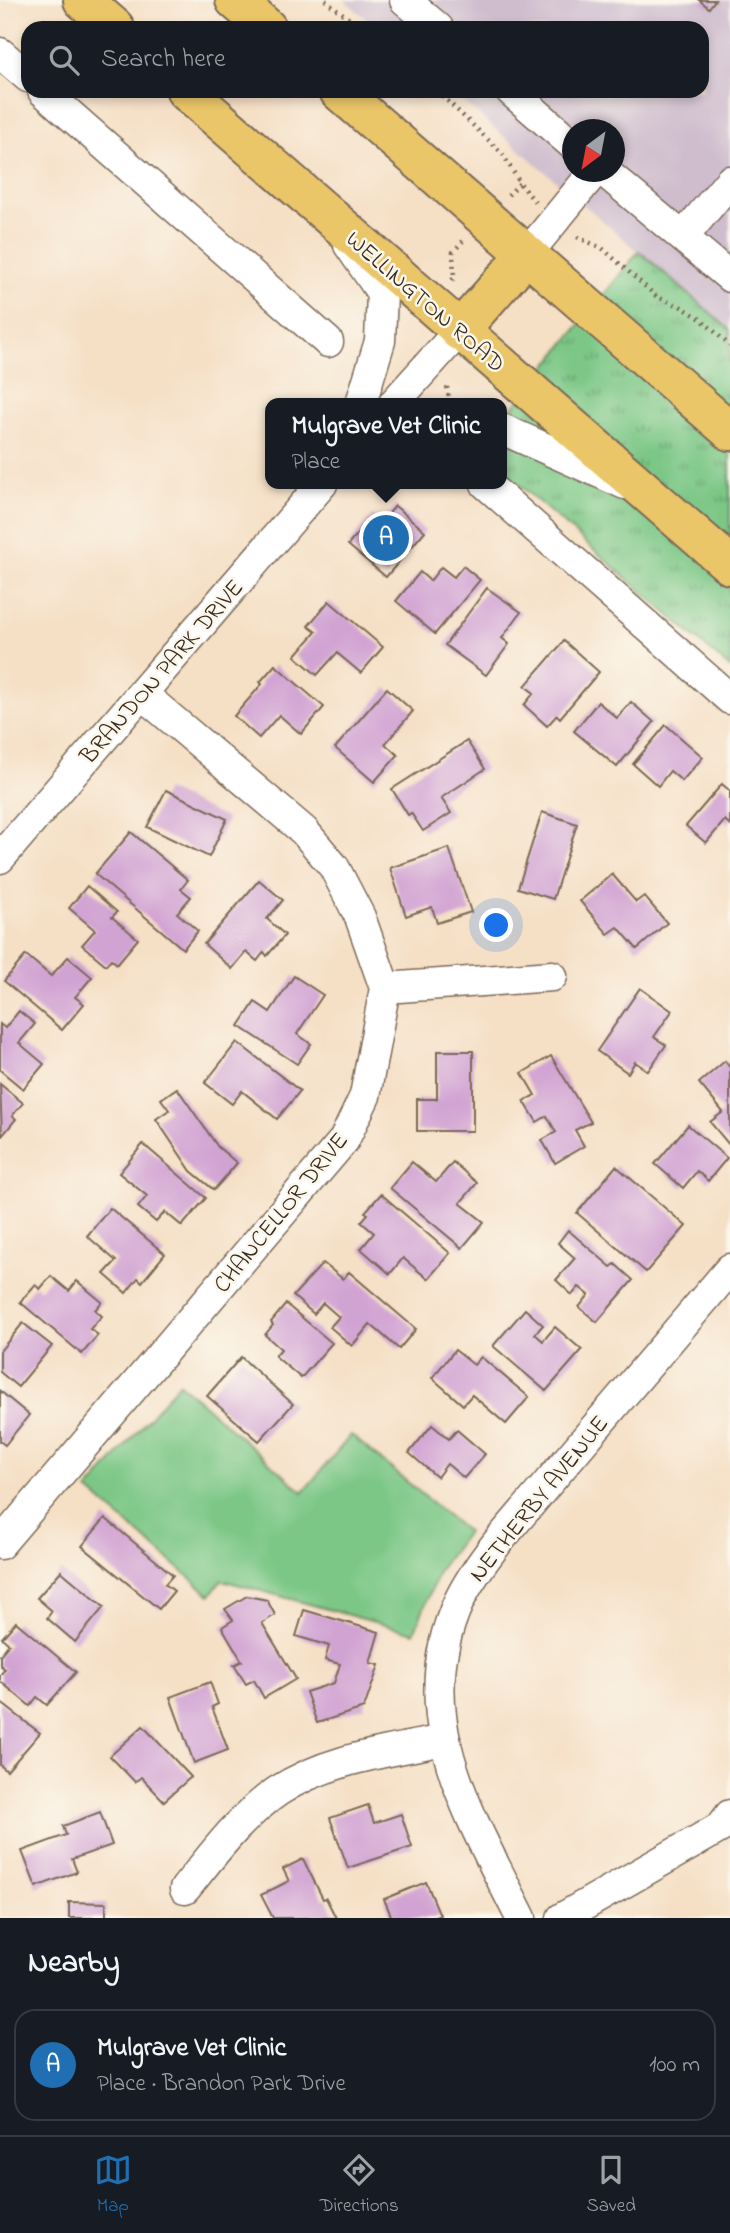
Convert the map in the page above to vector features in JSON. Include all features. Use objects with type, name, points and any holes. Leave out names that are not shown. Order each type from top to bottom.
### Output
[{"type":"highway","points":[[83,0],[107,21]]},
{"type":"highway","points":[[234,0],[259,21]]},
{"type":"highway","name":"WELLINGTON ROAD","points":[[194,98],[730,565]]},
{"type":"highway","points":[[347,98],[730,431]]},
{"type":"highway","points":[[459,331],[527,254]]},
{"type":"street","points":[[405,0],[430,21]]},
{"type":"street","points":[[0,53],[21,71]]},
{"type":"street","points":[[51,98],[328,342]]},
{"type":"street","points":[[519,98],[562,135]]},
{"type":"street","points":[[683,237],[730,181]]},
{"type":"street","points":[[527,254],[586,182]]},
{"type":"street","points":[[617,182],[730,277]]},
{"type":"street","points":[[331,218],[382,293],[380,341],[363,398]]},
{"type":"street","points":[[408,398],[459,331]]},
{"type":"street","points":[[507,431],[647,494]]},
{"type":"street","name":"BRANDON PARK DRIVE","points":[[0,858],[318,489]]},
{"type":"street","points":[[492,489],[730,699]]},
{"type":"street","name":"CHANCELLOR DRIVE","points":[[0,1544],[344,1140],[365,1096],[385,988],[360,917],[334,867],[304,831],[142,694]]},
{"type":"street","points":[[385,988],[552,976]]},
{"type":"street","name":"NETHERBY AVENUE","points":[[521,1918],[459,1787],[443,1740],[438,1696],[440,1663],[447,1632],[459,1601],[474,1574],[566,1461],[730,1269]]},
{"type":"street","points":[[185,1889],[232,1832],[278,1791],[307,1775],[338,1763],[443,1740]]},
{"type":"street","points":[[562,1918],[720,1827],[730,1815]]},
{"type":"path","points":[[326,0],[352,21]]},
{"type":"path","points":[[430,306],[454,278],[453,252],[520,183]]},
{"type":"shaded area","points":[[344,0],[730,0],[730,330],[459,98],[709,98],[709,21],[369,21]]},
{"type":"green space","points":[[639,251],[730,330],[730,668],[507,474],[507,415]]},
{"type":"green space","points":[[179,1383],[303,1492],[351,1435],[467,1532],[439,1570],[414,1633],[222,1580],[210,1595],[88,1490]]},
{"type":"building","points":[[699,0],[715,0],[709,8]]},
{"type":"building","points":[[395,506],[425,531],[386,577],[348,545],[373,516],[381,523]]},
{"type":"building","points":[[463,566],[480,580],[435,634],[396,601],[420,572],[430,581],[441,567],[454,577]]},
{"type":"building","points":[[487,588],[521,612],[502,638],[509,644],[486,675],[445,645]]},
{"type":"building","points":[[329,601],[383,647],[361,673],[337,653],[317,675],[295,656],[316,632],[308,626]]},
{"type":"building","points":[[564,641],[599,672],[560,718],[557,715],[547,726],[524,705],[534,693],[525,686]]},
{"type":"building","points":[[275,665],[324,707],[301,734],[279,715],[259,738],[234,716]]},
{"type":"building","points":[[387,688],[413,711],[385,744],[398,755],[374,782],[335,748]]},
{"type":"building","points":[[598,702],[617,718],[631,702],[654,722],[617,767],[574,731]]},
{"type":"building","points":[[666,725],[703,757],[682,781],[670,771],[658,786],[633,764]]},
{"type":"building","points":[[467,741],[485,769],[441,798],[451,813],[423,831],[411,813],[408,815],[392,789]]},
{"type":"building","points":[[722,784],[730,791],[730,825],[725,820],[706,843],[686,826]]},
{"type":"building","points":[[166,790],[227,819],[209,857],[147,827]]},
{"type":"building","points":[[542,812],[577,824],[553,899],[518,888]]},
{"type":"building","points":[[131,832],[188,880],[181,889],[191,897],[177,913],[198,931],[183,949],[95,874]]},
{"type":"building","points":[[449,848],[471,912],[437,923],[432,907],[406,916],[390,868]]},
{"type":"building","points":[[612,874],[636,902],[644,896],[667,923],[637,949],[618,927],[608,934],[580,901]]},
{"type":"building","points":[[259,880],[283,900],[267,919],[285,935],[267,956],[264,952],[257,961],[246,952],[232,969],[204,944]]},
{"type":"building","points":[[87,886],[117,912],[112,917],[138,939],[117,964],[111,959],[106,965],[82,945],[95,930],[69,908]]},
{"type":"building","points":[[26,955],[51,976],[68,957],[92,977],[75,997],[84,1004],[62,1030],[4,981]]},
{"type":"building","points":[[294,976],[323,995],[297,1034],[311,1044],[297,1064],[239,1026],[255,1002],[270,1012]]},
{"type":"building","points":[[640,988],[672,1011],[654,1037],[666,1045],[648,1071],[635,1062],[628,1073],[597,1051]]},
{"type":"building","points":[[19,1011],[35,1024],[19,1043],[44,1064],[23,1089],[0,1070],[0,1024],[5,1028]]},
{"type":"building","points":[[237,1042],[300,1091],[277,1119],[242,1091],[232,1104],[205,1083]]},
{"type":"building","points":[[437,1051],[473,1051],[473,1131],[417,1131],[417,1099],[437,1099]]},
{"type":"building","points":[[551,1056],[591,1122],[575,1130],[584,1146],[555,1163],[542,1140],[556,1132],[547,1116],[537,1122],[524,1101],[535,1095],[522,1073]]},
{"type":"building","points":[[725,1061],[730,1068],[730,1146],[710,1122],[723,1112],[699,1083]]},
{"type":"building","points":[[0,1084],[23,1103],[12,1116],[16,1119],[2,1136]]},
{"type":"building","points":[[177,1088],[218,1147],[237,1163],[214,1190],[191,1171],[156,1119],[169,1110],[161,1099]]},
{"type":"building","points":[[688,1125],[727,1158],[708,1181],[697,1171],[683,1188],[655,1164]]},
{"type":"building","points":[[143,1144],[206,1198],[182,1226],[165,1212],[156,1222],[138,1207],[147,1196],[119,1173]]},
{"type":"building","points":[[412,1162],[436,1182],[453,1162],[477,1183],[460,1203],[484,1222],[462,1248],[390,1188]]},
{"type":"building","points":[[616,1166],[686,1226],[646,1272],[577,1213]]},
{"type":"building","points":[[381,1194],[450,1253],[428,1279],[403,1258],[390,1274],[361,1249],[374,1233],[361,1222],[368,1214],[365,1212]]},
{"type":"building","points":[[110,1208],[165,1254],[142,1282],[138,1278],[126,1293],[104,1274],[116,1261],[87,1236]]},
{"type":"building","points":[[568,1230],[611,1267],[615,1264],[633,1280],[597,1322],[579,1307],[589,1295],[579,1287],[572,1295],[556,1280],[575,1258],[558,1243]]},
{"type":"building","points":[[323,1263],[343,1279],[349,1272],[416,1329],[399,1349],[370,1324],[352,1346],[330,1327],[339,1317],[323,1303],[314,1314],[293,1296]]},
{"type":"building","points":[[51,1276],[69,1291],[77,1281],[102,1302],[95,1310],[102,1316],[90,1329],[98,1335],[82,1354],[20,1302],[35,1285],[40,1289]]},
{"type":"building","points":[[286,1304],[332,1343],[301,1378],[275,1356],[281,1349],[265,1335],[273,1325],[271,1322]]},
{"type":"building","points":[[525,1309],[543,1325],[535,1334],[543,1341],[555,1327],[582,1350],[546,1391],[493,1346]]},
{"type":"building","points":[[23,1323],[52,1346],[18,1387],[0,1372],[0,1351]]},
{"type":"building","points":[[455,1350],[474,1365],[481,1357],[529,1397],[506,1424],[472,1395],[463,1405],[432,1378]]},
{"type":"building","points":[[241,1357],[293,1404],[259,1441],[207,1396]]},
{"type":"building","points":[[0,1391],[29,1415],[5,1445],[0,1441]]},
{"type":"building","points":[[432,1425],[449,1439],[457,1430],[485,1454],[464,1478],[447,1464],[437,1477],[409,1453]]},
{"type":"building","points":[[105,1518],[173,1575],[165,1584],[174,1591],[159,1609],[82,1546]]},
{"type":"building","points":[[61,1571],[104,1607],[75,1642],[47,1618],[52,1611],[37,1598]]},
{"type":"building","points":[[247,1596],[267,1600],[275,1615],[262,1623],[296,1679],[264,1698],[254,1680],[246,1684],[234,1665],[242,1661],[222,1627],[233,1620],[225,1609]]},
{"type":"building","points":[[304,1610],[379,1632],[370,1663],[379,1665],[364,1708],[317,1723],[306,1692],[334,1683],[340,1664],[325,1660],[329,1646],[296,1636]]},
{"type":"building","points":[[16,1622],[76,1672],[47,1705],[37,1697],[30,1706],[0,1681],[0,1675],[5,1669],[0,1665],[0,1655],[9,1644],[2,1638]]},
{"type":"building","points":[[210,1682],[218,1704],[212,1707],[228,1750],[194,1763],[170,1697]]},
{"type":"building","points":[[0,1702],[40,1733],[7,1771],[0,1765]]},
{"type":"building","points":[[143,1726],[191,1777],[164,1801],[141,1777],[135,1782],[110,1756]]},
{"type":"building","points":[[368,1805],[374,1823],[401,1814],[412,1847],[348,1868],[330,1818]]},
{"type":"building","points":[[100,1812],[112,1845],[72,1859],[77,1872],[36,1887],[22,1851],[66,1835],[63,1826]]},
{"type":"building","points":[[303,1859],[336,1918],[273,1918],[261,1895],[289,1881],[283,1869]]},
{"type":"building","points":[[426,1882],[440,1915],[433,1918],[392,1918],[384,1899]]},
{"type":"building","points":[[69,1902],[106,1903],[106,1918],[69,1918]]},
{"type":"place","name":"Mulgrave Vet Clinic","points":[[386,538]]}]
